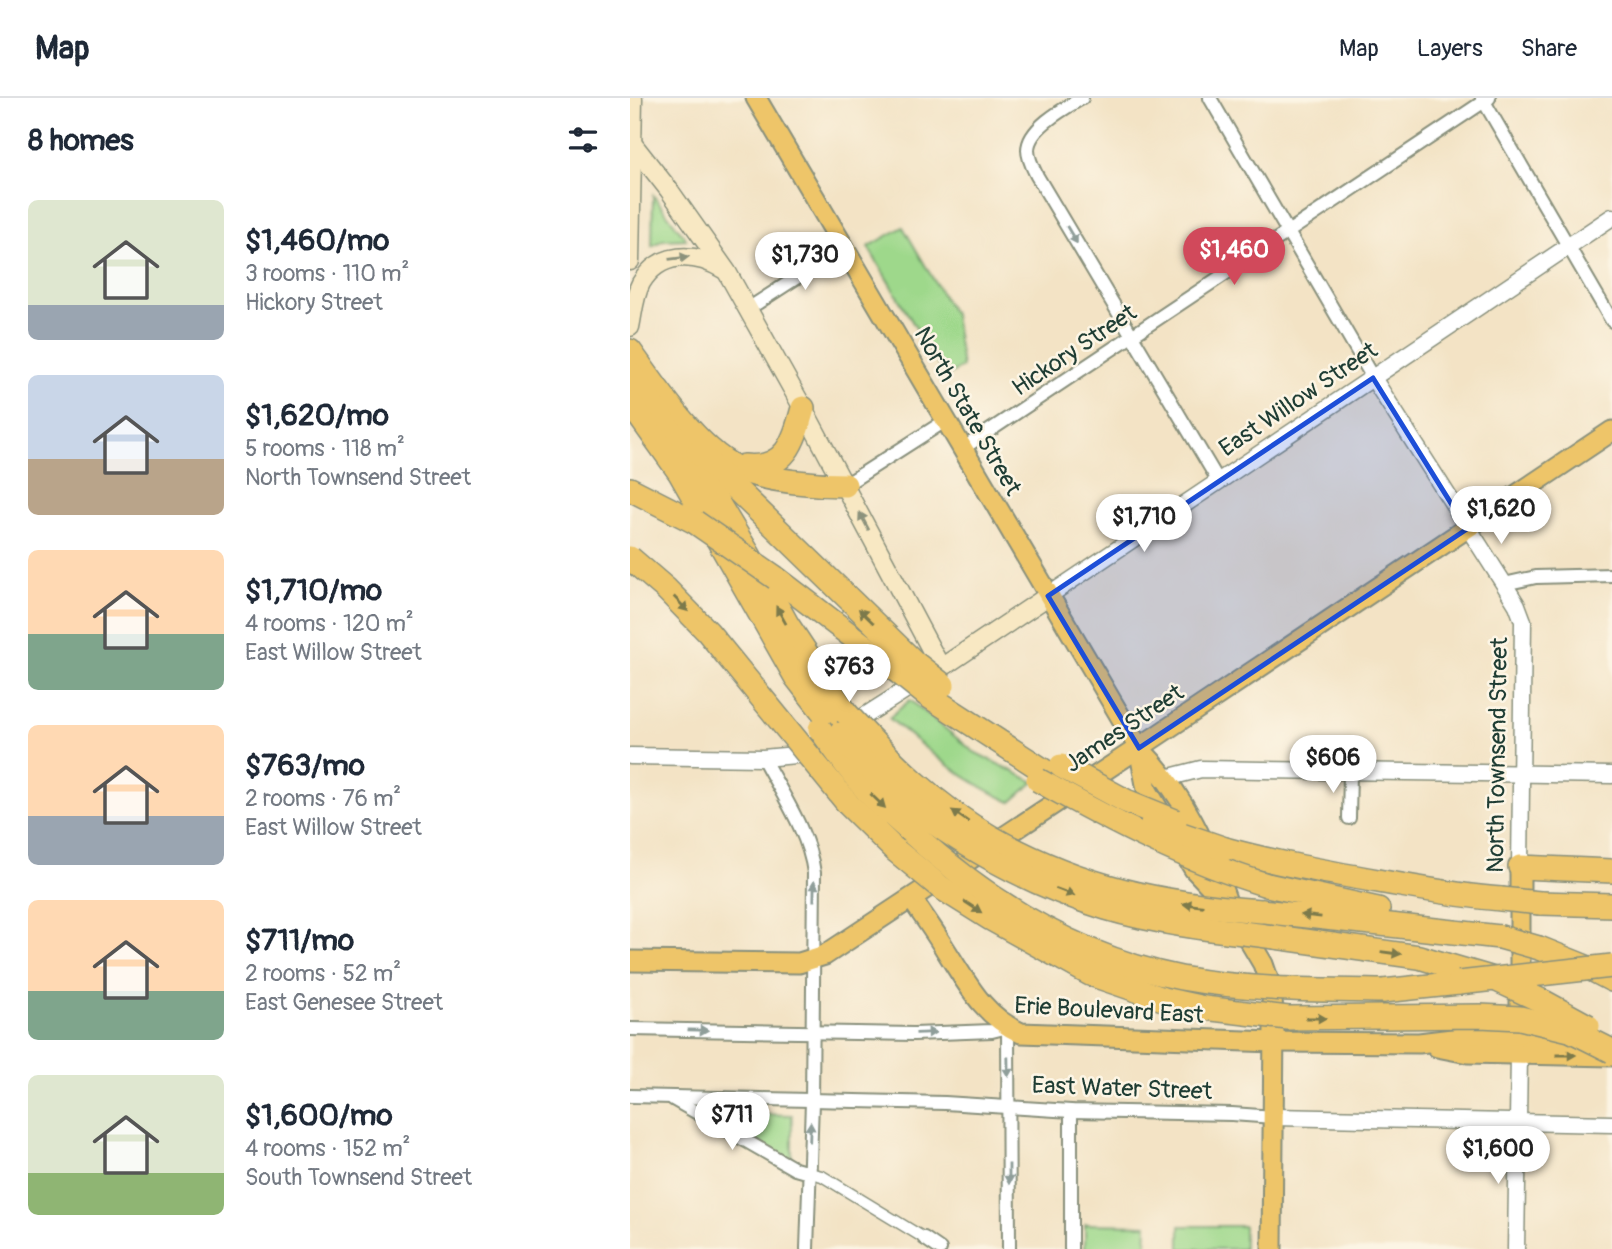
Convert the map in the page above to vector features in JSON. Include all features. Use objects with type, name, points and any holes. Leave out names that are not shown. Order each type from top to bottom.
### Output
[{"type":"highway","points":[[634,367],[708,448],[732,465],[743,471],[771,477],[825,485],[845,485]]},
{"type":"highway","points":[[634,367],[704,459],[906,667]]},
{"type":"highway","points":[[634,367],[749,555],[787,624],[870,794],[933,852],[987,894],[1037,925],[1109,957],[1177,977],[1211,983],[1292,990],[1382,991]]},
{"type":"highway","points":[[633,408],[680,473],[796,677],[849,746],[908,802],[971,847],[1008,867],[1104,907],[1130,914],[1224,931],[1419,957],[1497,980],[1570,1015],[1612,1041]]},
{"type":"highway","points":[[732,465],[760,466],[782,456],[794,439],[803,408]]},
{"type":"highway","points":[[630,489],[695,522],[906,667],[937,683],[1000,759],[1049,774],[1135,817],[1221,842],[1278,863],[1325,872],[1464,896],[1540,903],[1612,905]]},
{"type":"highway","points":[[630,558],[666,589],[708,632],[849,805],[895,850],[940,887],[1090,974],[1125,988],[1204,1007],[1288,1018],[1520,1018],[1570,1030],[1612,1053]]},
{"type":"highway","points":[[833,723],[887,756],[931,794],[990,837],[1069,874],[1139,895],[1185,904],[1500,937]]},
{"type":"highway","points":[[1049,774],[1093,811],[1233,875],[1500,937],[1539,948],[1612,980]]},
{"type":"highway","points":[[1520,867],[1612,872]]},
{"type":"highway","points":[[1040,945],[1118,973],[1176,989],[1255,999],[1382,991],[1612,966]]},
{"type":"main road","points":[[630,261],[633,98]]},
{"type":"main road","name":"North State Street","points":[[757,98],[1139,748],[1166,778],[1200,834],[1228,905]]},
{"type":"main road","points":[[632,143],[727,272],[748,309],[845,485],[937,683]]},
{"type":"main road","points":[[630,327],[641,284],[657,264],[688,256],[707,260],[727,272]]},
{"type":"main road","name":"James Street","points":[[630,961],[799,962],[825,955],[1612,431]]},
{"type":"main road","name":"East Willow Street","points":[[937,683],[1048,596]]},
{"type":"main road","name":"North State Street","points":[[1139,748],[1147,790],[1194,869],[1228,905],[1269,976],[1274,1042],[1272,1249]]},
{"type":"main road","name":"North Townsend Street","points":[[1520,867],[1520,1046]]},
{"type":"main road","points":[[912,899],[963,981],[994,1018],[1008,1027]]},
{"type":"main road","name":"Erie Boulevard East","points":[[1008,1027],[1021,1033],[1274,1042],[1419,1043],[1468,1053],[1520,1046],[1612,1041]]},
{"type":"main road","name":"Erie Boulevard East","points":[[1520,1046],[1612,1053]]},
{"type":"street","points":[[1082,98],[1034,131],[1028,149],[1037,176],[1219,482]]},
{"type":"street","name":"North Townsend Street","points":[[1210,98],[1373,378],[1504,584],[1523,621],[1520,867]]},
{"type":"street","points":[[1485,99],[1612,321]]},
{"type":"street","name":"Hickory Street","points":[[962,449],[1485,99]]},
{"type":"street","name":"East Willow Street","points":[[1048,596],[1612,217]]},
{"type":"street","points":[[748,309],[844,247]]},
{"type":"street","points":[[845,485],[945,422]]},
{"type":"street","points":[[1504,584],[1536,577],[1612,575]]},
{"type":"street","name":"East Willow Street","points":[[630,756],[763,758],[796,755],[937,683]]},
{"type":"street","points":[[763,758],[813,861],[812,1102],[807,1249]]},
{"type":"street","points":[[1166,778],[1201,769],[1612,775]]},
{"type":"street","points":[[1349,818],[1350,773]]},
{"type":"street","points":[[1008,1027],[1009,1249]]},
{"type":"street","name":"Erie Boulevard East","points":[[630,1029],[914,1034],[992,1031],[1008,1027]]},
{"type":"street","points":[[1516,1249],[1520,1046]]},
{"type":"street","name":"East Water Street","points":[[630,1096],[1009,1106],[1071,1111],[1274,1117],[1612,1124]]},
{"type":"street","points":[[669,1097],[795,1169],[822,1176],[940,1249]]},
{"type":"street","points":[[1071,1111],[1071,1249]]},
{"type":"highlighted area","points":[[1373,378],[1467,529],[1139,748],[1048,596]]},
{"type":"green space","points":[[653,195],[686,239],[663,240],[652,246]]},
{"type":"green space","points":[[903,227],[954,315],[962,367],[945,377],[868,247]]},
{"type":"green space","points":[[910,700],[974,752],[1034,782],[1011,802],[962,775],[889,718]]},
{"type":"green space","points":[[697,1113],[792,1115],[792,1168]]},
{"type":"green space","points":[[1085,1224],[1147,1225],[1146,1249],[1085,1249]]},
{"type":"green space","points":[[1180,1226],[1244,1226],[1244,1249],[1180,1249]]}]
